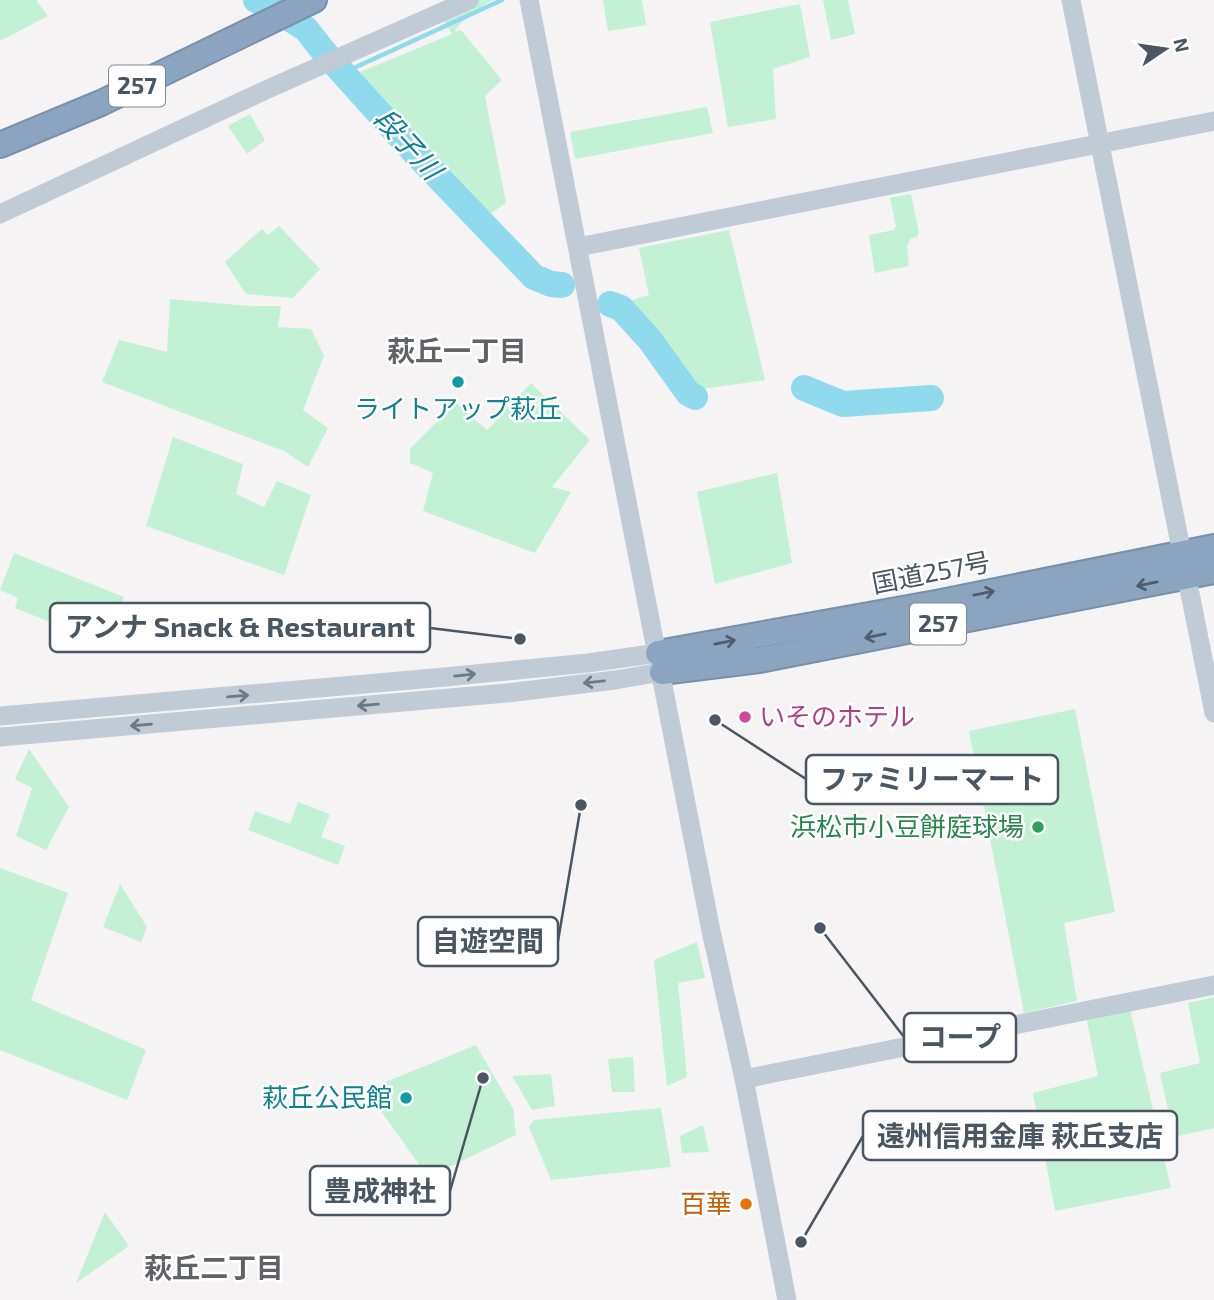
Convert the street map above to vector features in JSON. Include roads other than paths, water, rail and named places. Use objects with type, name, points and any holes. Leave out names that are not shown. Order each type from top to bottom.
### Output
[{"type":"highway","name":"257","points":[[0,145],[101,103],[292,8]]},
{"type":"highway","name":"国道257号","points":[[660,663],[759,660],[1184,565],[1214,547]]},
{"type":"highway","name":"国道257号","points":[[1184,565],[1214,571]]},
{"type":"street","points":[[0,214],[268,89],[469,0]]},
{"type":"street","points":[[529,0],[711,931],[744,1079],[787,1300]]},
{"type":"street","points":[[1071,0],[1214,713]]},
{"type":"street","points":[[578,247],[1214,121]]},
{"type":"street","points":[[0,716],[589,663],[660,663]]},
{"type":"street","points":[[0,737],[507,693],[615,680],[660,663]]},
{"type":"street","points":[[744,1079],[1214,985]]},
{"type":"waterway","name":"段子川","points":[[256,0],[306,29],[416,154],[534,277],[562,285]]},
{"type":"waterway","points":[[343,73],[502,0]]},
{"type":"waterway","name":"段子川","points":[[610,304],[621,308],[650,340],[688,393],[695,397]]},
{"type":"waterway","name":"段子川","points":[[804,388],[843,404],[931,398]]},
{"type":"place","name":"ライトアップ萩丘","points":[[458,382]]},
{"type":"place","name":"アンナ Snack & Restaurant","points":[[520,639]]},
{"type":"place","name":"いそのホテル","points":[[745,717]]},
{"type":"place","name":"ファミリーマート","points":[[715,720]]},
{"type":"place","name":"自遊空間","points":[[581,805]]},
{"type":"place","name":"浜松市小豆餅庭球場","points":[[1038,827]]},
{"type":"place","name":"コープ","points":[[820,928]]},
{"type":"place","name":"豊成神社","points":[[483,1078]]},
{"type":"place","name":"萩丘公民館","points":[[406,1098]]},
{"type":"place","name":"百華","points":[[746,1204]]},
{"type":"place","name":"遠州信用金庫 萩丘支店","points":[[801,1242]]},
{"type":"district","name":"萩丘一丁目","points":[[457,351]]},
{"type":"district","name":"萩丘二丁目","points":[[214,1268]]}]
